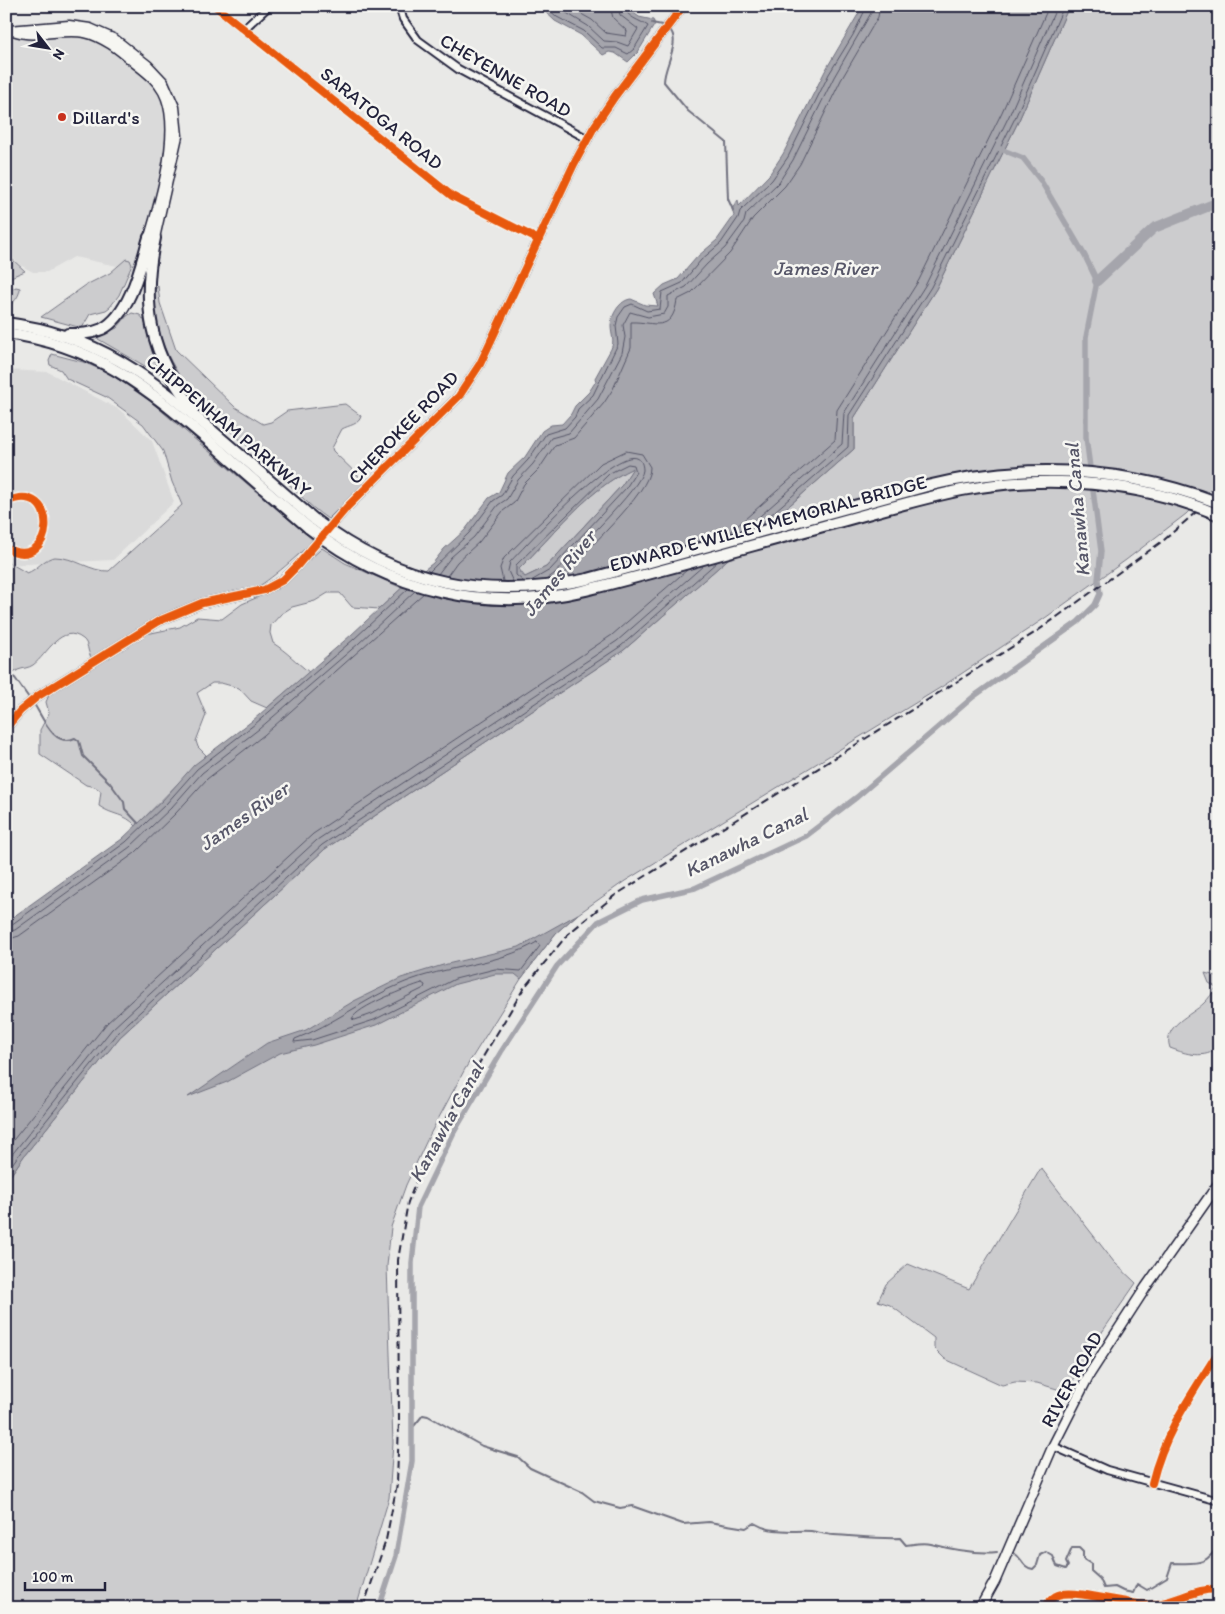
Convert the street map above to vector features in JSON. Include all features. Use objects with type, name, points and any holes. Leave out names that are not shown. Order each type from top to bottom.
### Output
[{"type":"highway","points":[[62,335],[96,332],[118,316],[128,299],[152,238]]},
{"type":"highway","points":[[152,238],[147,294],[151,323],[158,349],[173,380],[188,402],[248,461]]},
{"type":"highway","name":"CHIPPENHAM PARKWAY","points":[[6,323],[62,335],[102,350],[144,374],[248,461],[312,524]]},
{"type":"highway","name":"CHIPPENHAM PARKWAY","points":[[6,333],[65,346],[92,357],[126,375],[166,404],[312,524]]},
{"type":"highway","name":"EDWARD E WILLEY MEMORIAL BRIDGE","points":[[312,524],[403,571],[460,585],[515,590],[588,579],[917,489],[980,475],[1051,470],[1113,475],[1169,486],[1219,502]]},
{"type":"highway","name":"EDWARD E WILLEY MEMORIAL BRIDGE","points":[[312,524],[353,558],[406,582],[462,596],[518,600],[553,597],[586,590],[938,495],[997,485],[1042,482],[1107,486],[1157,495],[1219,515]]},
{"type":"main road","name":"RIVER ROAD","points":[[980,1608],[1078,1395],[1104,1352],[1219,1183]]},
{"type":"street","name":"SARATOGA ROAD","points":[[215,6],[452,196],[539,240]]},
{"type":"street","points":[[244,29],[269,6]]},
{"type":"street","name":"CHEYENNE ROAD","points":[[399,6],[403,19],[418,40],[451,65],[588,139]]},
{"type":"street","name":"CHEROKEE ROAD","points":[[6,728],[20,711],[38,696],[160,621],[202,603],[264,590],[288,576],[347,507],[469,383],[480,364],[588,139],[615,96],[683,6]]},
{"type":"street","points":[[8,30],[26,36],[72,32],[94,36],[115,48],[157,84],[167,102],[172,134],[152,238]]},
{"type":"street","points":[[6,502],[22,498],[34,502],[43,511],[47,524],[46,532],[36,547],[20,552],[7,549]]},
{"type":"street","points":[[1152,1483],[1158,1459],[1168,1435],[1219,1351]]},
{"type":"street","points":[[1053,1446],[1107,1470],[1219,1501]]},
{"type":"street","points":[[1044,1608],[1057,1596],[1071,1594],[1158,1606],[1203,1592],[1219,1590]]},
{"type":"shaded area","points":[[1069,6],[1219,6],[1219,481],[1186,514],[1045,618],[943,686],[625,881],[578,914],[556,933],[521,979],[465,1069],[428,1138],[406,1185],[391,1227],[387,1266],[393,1443],[389,1498],[356,1608],[6,1608],[6,1182],[24,1156],[120,1037],[325,849],[624,650],[854,449],[854,418],[936,289],[1019,120]]},
{"type":"shaded area","points":[[6,33],[46,38],[79,33],[116,49],[166,95],[172,143],[136,270],[74,257],[47,272],[33,272],[20,265],[10,255],[6,255]]},
{"type":"shaded area","points":[[6,249],[12,259],[25,271],[6,279]]},
{"type":"shaded area","points":[[126,259],[130,260],[132,265],[119,295],[106,310],[90,314],[82,328],[41,317],[86,285],[110,273]]},
{"type":"shaded area","points":[[158,286],[160,303],[176,350],[235,407],[263,424],[271,422],[287,411],[345,404],[361,416],[356,423],[342,429],[332,448],[365,482],[328,519],[229,430],[192,393],[177,372],[165,349],[157,323],[152,293]]},
{"type":"shaded area","points":[[16,287],[20,288],[19,294],[14,302],[6,308],[6,292]]},
{"type":"shaded area","points":[[132,313],[140,315],[144,320],[161,373],[157,373],[98,339],[98,336],[117,328]]},
{"type":"shaded area","points":[[52,354],[83,362],[109,373],[150,401],[313,540],[285,566],[255,588],[177,608],[145,624],[91,657],[83,639],[68,634],[55,642],[33,665],[18,670],[6,680],[6,561],[27,573],[55,557],[69,559],[102,571],[109,571],[182,505],[172,482],[163,451],[143,424],[106,397],[67,379],[61,370],[50,365],[49,361]]},
{"type":"shaded area","points":[[6,370],[48,372],[120,410],[152,441],[174,502],[113,560],[6,565]]},
{"type":"shaded area","points":[[634,467],[622,485],[546,567],[525,577],[519,569],[572,513],[602,487]]},
{"type":"shaded area","points":[[322,548],[345,563],[402,588],[379,609],[352,607],[340,593],[328,593],[315,601],[292,607],[281,614],[271,625],[270,633],[273,643],[309,672],[267,708],[251,701],[239,688],[221,683],[212,683],[197,693],[206,715],[196,741],[198,747],[206,755],[136,826],[128,819],[99,806],[101,791],[86,785],[40,754],[40,730],[49,713],[46,702],[49,695],[137,636],[180,627],[197,617],[222,619],[242,604],[279,588]]},
{"type":"shaded area","points":[[1219,971],[1219,1047],[1202,1055],[1189,1054],[1170,1048],[1170,1033],[1174,1027],[1204,1003],[1216,987],[1209,983],[1205,973],[1216,976]]},
{"type":"shaded area","points":[[1041,1168],[1114,1262],[1136,1283],[1089,1351],[1067,1392],[1037,1383],[1015,1382],[1002,1385],[945,1359],[934,1348],[934,1338],[890,1305],[878,1301],[886,1284],[908,1264],[969,1289]]},
{"type":"water","points":[[539,6],[625,6],[639,17],[653,20],[655,24],[638,52],[628,62],[615,53],[609,52],[603,55],[581,35],[555,21]]},
{"type":"water","name":"James River","points":[[863,6],[1069,6],[1019,120],[936,289],[854,418],[854,449],[624,650],[325,849],[120,1037],[24,1156],[6,1182],[6,922],[122,839],[163,800],[194,765],[252,721],[351,635],[407,583],[433,563],[444,549],[465,530],[489,498],[499,492],[508,473],[525,457],[542,431],[551,425],[562,424],[575,406],[589,392],[611,349],[613,340],[611,322],[614,313],[620,305],[631,299],[645,305],[658,306],[654,294],[664,285],[678,279],[697,257],[717,240],[734,216],[732,209],[738,200],[739,206],[769,175],[783,154],[825,71]],"holes":[[[633,468],[622,485],[546,567],[525,577],[520,573],[519,569],[572,513],[601,488]]]},
{"type":"water","points":[[578,914],[556,933],[521,979],[515,974],[495,974],[456,984],[376,1025],[314,1045],[280,1053],[227,1082],[188,1097],[267,1043],[306,1030],[354,1001],[401,978],[443,965],[519,947]]},
{"type":"waterway","points":[[652,23],[662,25]]},
{"type":"waterway","points":[[671,31],[674,42],[664,82],[688,111],[726,142],[728,199],[733,210]]},
{"type":"waterway","name":"Kanawha Canal","points":[[379,1608],[396,1556],[412,1461],[412,1263],[418,1207],[454,1132],[501,1052],[557,966],[598,922],[642,900],[695,888],[806,836],[857,797],[973,697],[1078,622],[1095,605],[1100,594],[1098,580],[1101,551],[1086,437],[1086,337],[1097,281],[1085,256],[1041,181],[1023,158],[998,148]]},
{"type":"waterway","points":[[1097,281],[1154,228],[1219,202]]},
{"type":"waterway","points":[[6,674],[15,678],[29,698]]},
{"type":"waterway","points":[[34,704],[45,724],[55,735],[61,739],[75,738],[79,741],[83,756],[110,783],[124,802],[125,809],[138,823]]},
{"type":"waterway","points":[[414,1426],[423,1415],[428,1416],[482,1446],[518,1457],[530,1468],[582,1492],[594,1501],[620,1508],[632,1506],[683,1524],[709,1522],[746,1528],[754,1523],[775,1530],[811,1531],[831,1535],[875,1538],[900,1538],[906,1545],[925,1543],[964,1551],[997,1552]]},
{"type":"waterway","points":[[1014,1553],[1026,1566],[1033,1569],[1037,1565],[1040,1555],[1046,1552],[1053,1556],[1057,1566],[1066,1569],[1068,1566],[1066,1562],[1072,1548],[1079,1548],[1083,1552],[1083,1559],[1091,1564],[1091,1571],[1100,1579],[1104,1588],[1115,1587],[1133,1593],[1137,1584],[1147,1590],[1167,1578],[1172,1563],[1194,1563],[1205,1560],[1210,1557],[1219,1544]]},
{"type":"railway","points":[[363,1608],[386,1540],[397,1484],[399,1421],[398,1260],[408,1202],[423,1164],[446,1119],[524,988],[568,934],[614,896],[1036,632],[1164,540],[1219,492]]},
{"type":"cycle path","points":[[215,6],[452,196],[539,240]]},
{"type":"cycle path","points":[[6,728],[20,711],[38,696],[159,621],[202,603],[264,590],[283,580],[347,507],[459,396],[480,364],[574,164],[594,127],[683,6]]},
{"type":"cycle path","points":[[6,502],[24,498],[36,502],[43,513],[45,526],[42,539],[35,549],[23,553],[6,548]]},
{"type":"cycle path","points":[[1152,1483],[1171,1431],[1219,1351]]},
{"type":"cycle path","points":[[1044,1608],[1054,1597],[1066,1594],[1088,1595],[1147,1605],[1165,1603],[1202,1591],[1219,1590]]},
{"type":"place","name":"Dillard's","points":[[62,117]]}]
